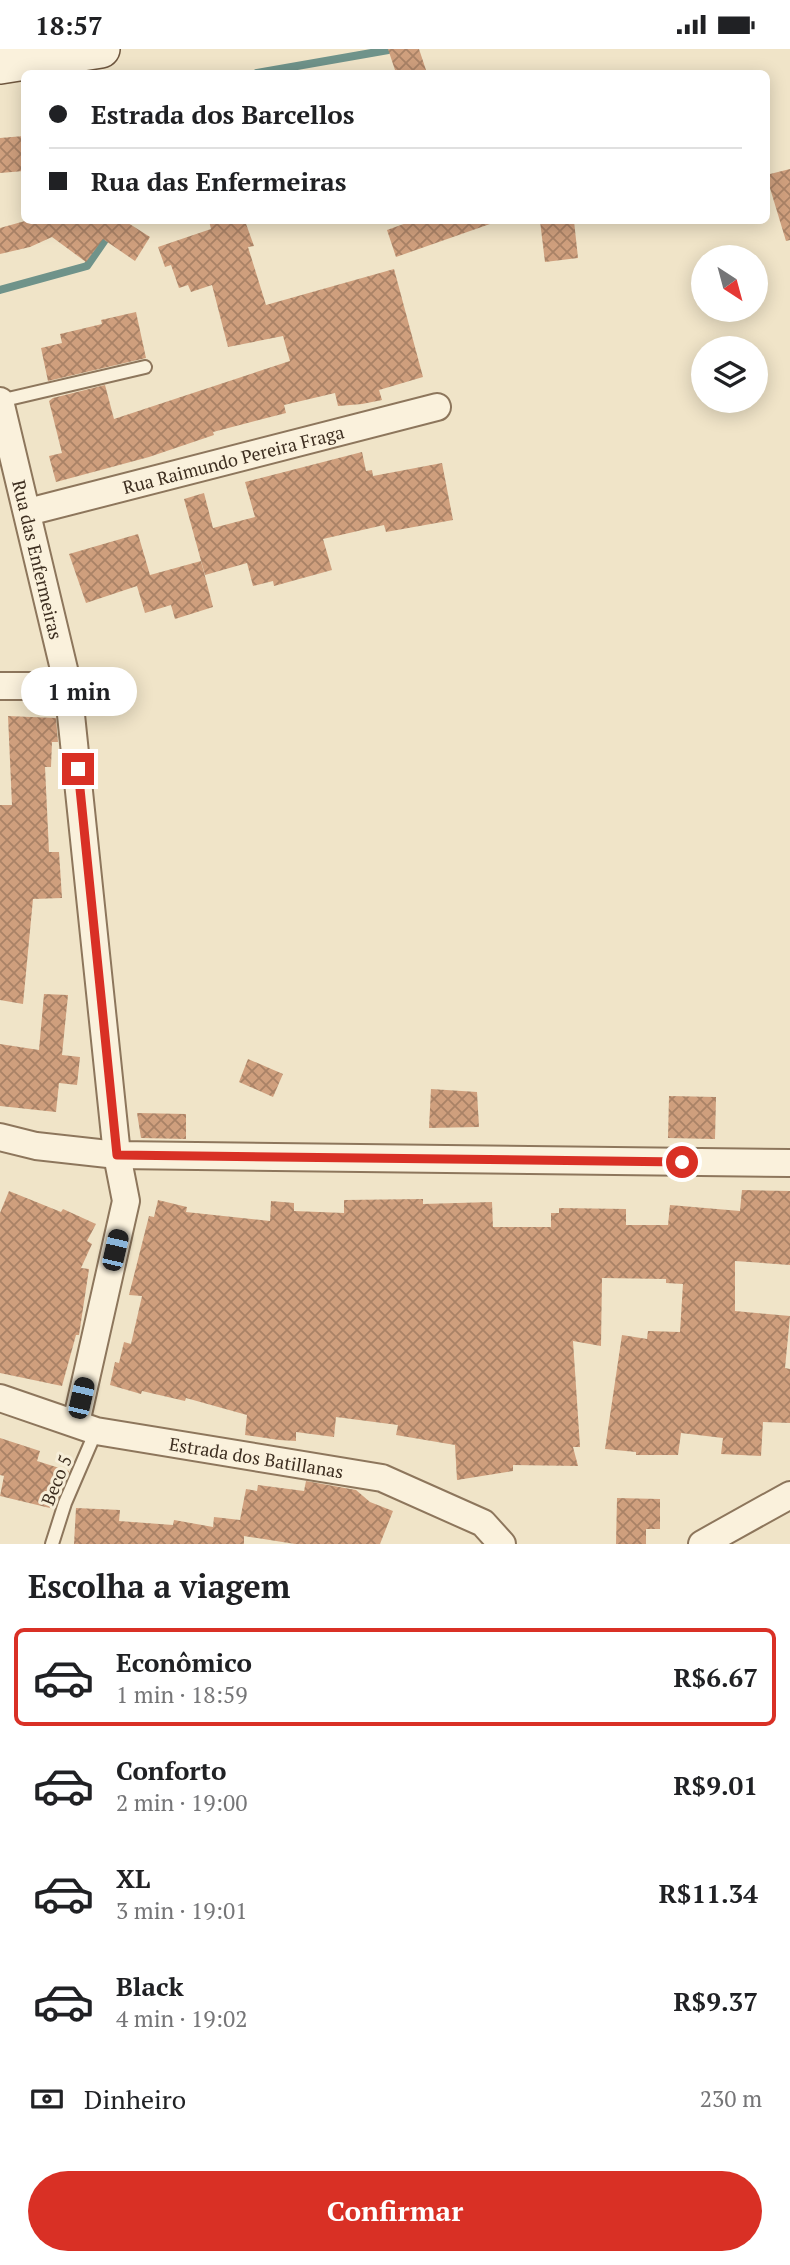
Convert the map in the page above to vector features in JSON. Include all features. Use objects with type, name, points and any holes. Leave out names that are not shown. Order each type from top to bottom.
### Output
[{"type":"main road","points":[[0,65],[101,49]]},
{"type":"street","name":"Rua das Enfermeiras","points":[[0,401],[68,686],[117,1155],[126,1201],[86,1427]]},
{"type":"street","name":"Rua Raimundo Pereira Fraga","points":[[28,512],[437,407]]},
{"type":"street","points":[[0,686],[68,686]]},
{"type":"street","points":[[0,1137],[36,1146],[117,1155],[790,1163]]},
{"type":"street","name":"Estrada dos Batillanas","points":[[0,1398],[86,1427],[382,1478],[483,1523],[502,1544]]},
{"type":"street","points":[[702,1544],[790,1495]]},
{"type":"lane","points":[[0,401],[145,367]]},
{"type":"lane","name":"Beco 5","points":[[52,1544],[86,1427]]},
{"type":"building","points":[[388,49],[419,49],[426,70],[395,70]]},
{"type":"building","points":[[21,136],[21,171],[0,173],[0,138]]},
{"type":"building","points":[[790,169],[790,240],[786,241],[770,188],[770,174]]},
{"type":"building","points":[[21,222],[130,224],[150,237],[135,261],[103,239],[86,262],[52,237],[30,247],[0,254],[0,228]]},
{"type":"building","points":[[210,224],[246,224],[254,246],[248,247],[266,305],[394,269],[423,377],[379,390],[382,400],[338,406],[335,393],[284,405],[286,413],[213,432],[214,435],[149,457],[56,482],[49,456],[62,453],[49,401],[53,398],[105,385],[114,419],[290,361],[283,336],[228,347],[212,285],[191,292],[188,285],[179,288],[171,265],[165,267],[158,247],[211,229]]},
{"type":"building","points":[[404,224],[490,224],[396,257],[387,230]]},
{"type":"building","points":[[540,224],[574,224],[578,258],[545,262]]},
{"type":"building","points":[[136,312],[146,358],[48,381],[41,348],[62,343],[60,334]]},
{"type":"building","points":[[362,452],[366,471],[372,470],[373,476],[442,463],[453,520],[386,532],[384,525],[323,539],[332,570],[274,586],[273,581],[253,586],[247,563],[205,575],[184,499],[204,493],[213,528],[255,517],[245,482]]},
{"type":"building","points":[[138,534],[150,575],[201,561],[213,607],[175,619],[171,605],[145,613],[137,586],[86,603],[69,554]]},
{"type":"building","points":[[8,716],[56,718],[58,742],[52,742],[51,767],[45,767],[49,852],[59,852],[62,898],[33,899],[23,1004],[0,1000],[0,805],[12,805]]},
{"type":"building","points":[[44,994],[68,995],[62,1055],[80,1057],[77,1085],[59,1083],[56,1112],[0,1106],[0,1044],[39,1050]]},
{"type":"building","points":[[248,1059],[283,1074],[273,1097],[239,1082]]},
{"type":"building","points":[[431,1089],[477,1092],[479,1127],[429,1128]]},
{"type":"building","points":[[669,1096],[716,1097],[715,1139],[668,1138]]},
{"type":"building","points":[[137,1113],[186,1114],[186,1139],[141,1138]]},
{"type":"building","points":[[742,1190],[790,1191],[790,1265],[735,1261],[735,1311],[790,1316],[785,1368],[790,1369],[790,1423],[763,1422],[761,1456],[721,1454],[723,1438],[681,1433],[678,1455],[636,1455],[636,1452],[605,1449],[622,1335],[647,1339],[648,1331],[680,1332],[683,1284],[666,1283],[666,1279],[602,1278],[601,1346],[573,1341],[580,1447],[573,1447],[578,1466],[513,1465],[513,1471],[457,1480],[455,1445],[396,1435],[398,1425],[336,1417],[334,1437],[296,1432],[296,1441],[279,1440],[245,1435],[247,1415],[186,1398],[185,1401],[142,1391],[141,1394],[110,1385],[115,1362],[119,1363],[124,1342],[131,1344],[142,1296],[129,1295],[149,1216],[154,1217],[158,1200],[187,1207],[186,1212],[270,1221],[271,1201],[294,1203],[294,1211],[344,1213],[344,1200],[423,1199],[423,1204],[492,1202],[493,1227],[551,1227],[551,1213],[559,1213],[559,1208],[626,1209],[626,1225],[668,1225],[670,1205],[740,1211]]},
{"type":"building","points":[[9,1191],[61,1212],[63,1209],[96,1224],[87,1241],[92,1244],[81,1268],[89,1269],[79,1335],[76,1335],[62,1386],[0,1373],[0,1213]]},
{"type":"building","points":[[0,1438],[40,1451],[37,1461],[69,1471],[54,1509],[0,1496],[4,1476],[0,1475]]},
{"type":"building","points":[[306,1481],[356,1490],[370,1502],[393,1511],[380,1544],[295,1544],[244,1536],[244,1544],[74,1544],[76,1508],[120,1510],[119,1521],[173,1525],[174,1520],[213,1527],[214,1517],[240,1520],[246,1489],[257,1491],[258,1485],[304,1491]]},
{"type":"building","points":[[617,1498],[660,1499],[660,1529],[646,1529],[646,1544],[616,1544]]},
{"type":"waterway","points":[[274,70],[394,49]]},
{"type":"waterway","points":[[0,290],[87,266],[116,224]]},
{"type":"route","points":[[78,769],[117,1155],[682,1162]]}]
